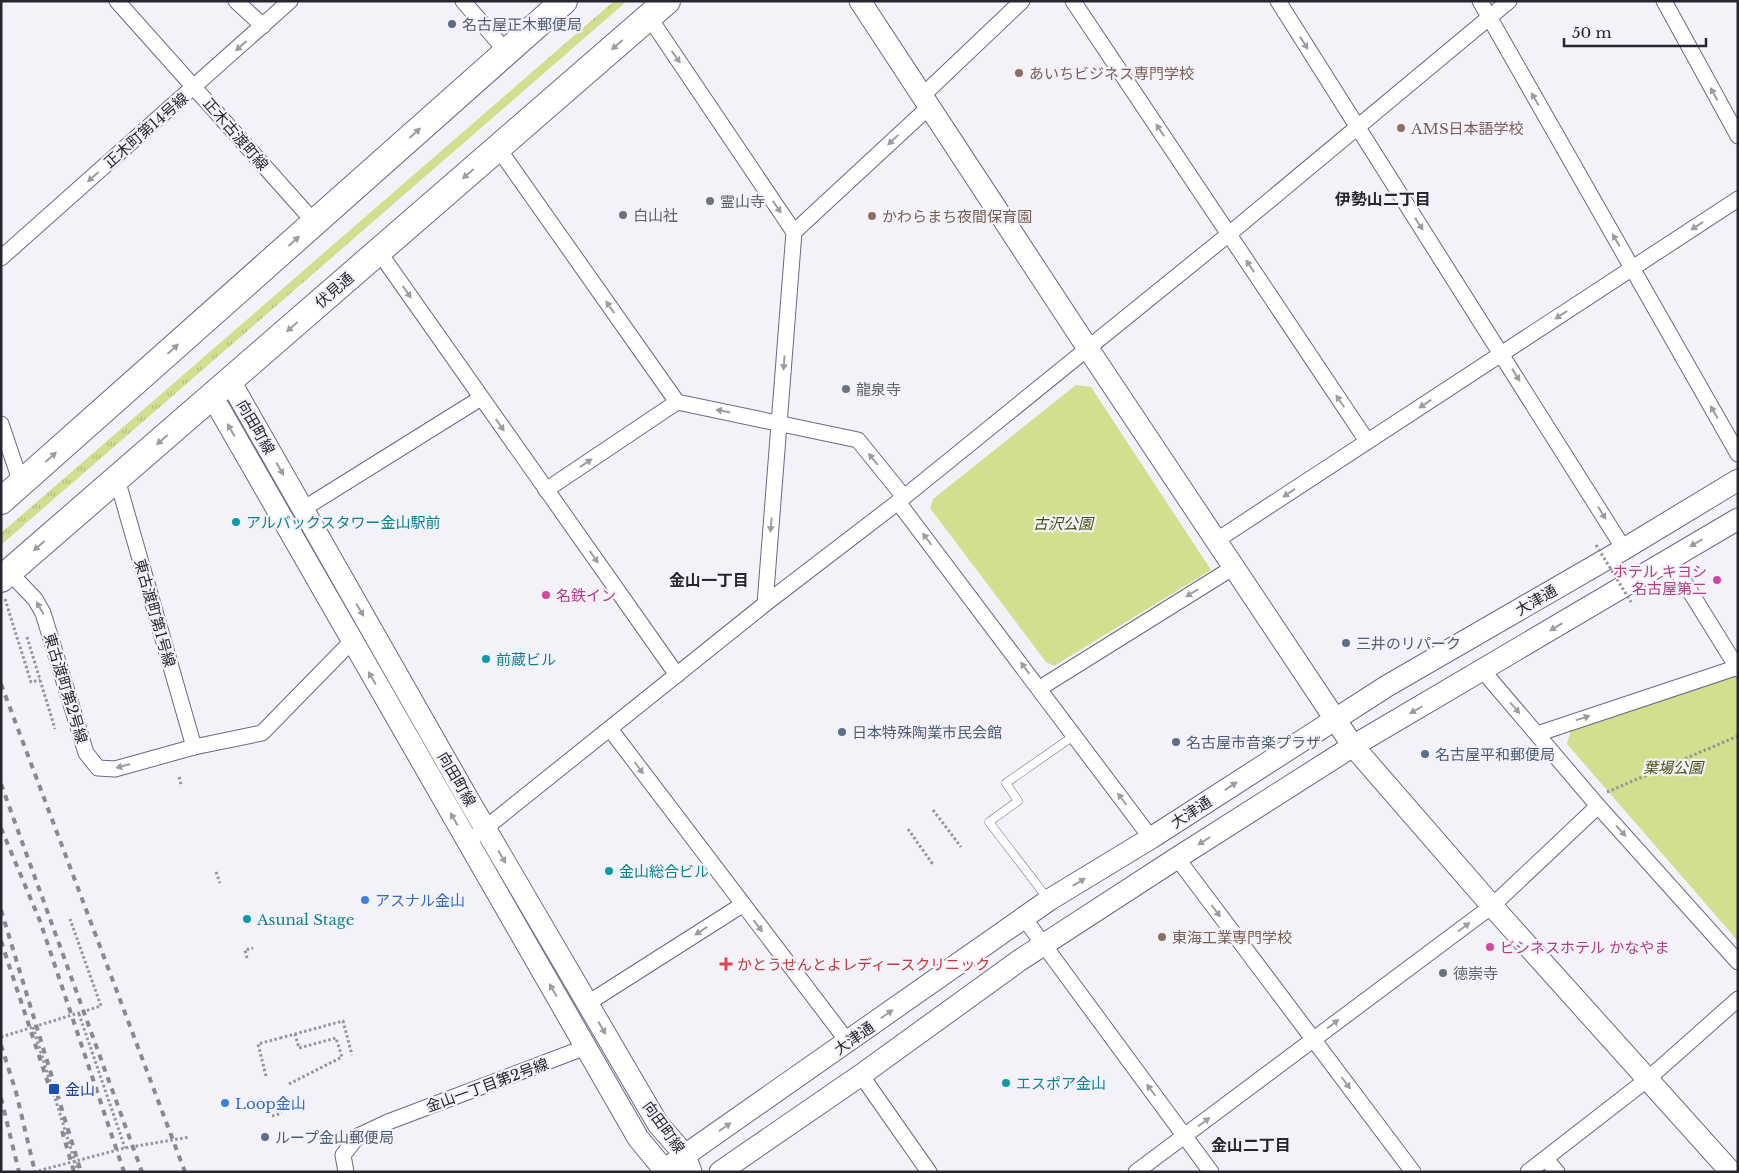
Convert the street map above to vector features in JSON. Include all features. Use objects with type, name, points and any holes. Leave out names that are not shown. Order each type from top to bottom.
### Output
[{"type":"highway","points":[[1,501],[564,1]]},
{"type":"highway","name":"伏見通","points":[[5,582],[117,479],[658,9]]},
{"type":"street","name":"正木古渡町線","points":[[117,1],[315,223]]},
{"type":"street","points":[[236,1],[263,26]]},
{"type":"street","name":"正木町第14号線","points":[[1,258],[290,1]]},
{"type":"street","points":[[463,1],[506,51]]},
{"type":"street","points":[[860,1],[1334,720],[1354,746],[1492,906],[1732,1172]]},
{"type":"street","points":[[794,232],[1022,1]]},
{"type":"street","points":[[1074,1],[1367,441]]},
{"type":"street","points":[[1278,1],[1624,549]]},
{"type":"street","points":[[1480,1],[1738,454]]},
{"type":"street","points":[[468,843],[765,604],[901,499],[1229,234],[1356,126],[1509,1]]},
{"type":"street","points":[[1664,1],[1738,136]]},
{"type":"street","points":[[658,9],[794,232],[765,604]]},
{"type":"street","points":[[498,148],[677,402],[858,440],[1151,838]]},
{"type":"street","points":[[1217,540],[1738,199]]},
{"type":"street","points":[[379,252],[677,675]]},
{"type":"street","name":"向田町線","points":[[221,389],[303,509],[485,828],[658,1124],[688,1163]]},
{"type":"street","name":"向田町線","points":[[221,389],[352,642],[638,1138],[664,1171]]},
{"type":"street","points":[[303,509],[481,398]]},
{"type":"street","points":[[546,490],[677,402]]},
{"type":"street","points":[[1,424],[21,483]]},
{"type":"street","name":"東古渡町第1号線","points":[[117,479],[194,747]]},
{"type":"street","name":"大津通","points":[[664,1171],[688,1163],[848,1042],[1049,900],[1151,838],[1387,686],[1624,549],[1738,480]]},
{"type":"street","name":"大津通","points":[[720,1172],[861,1075],[1043,945],[1176,858],[1354,746],[1738,518]]},
{"type":"street","points":[[1537,734],[1737,668],[1670,559]]},
{"type":"street","points":[[1040,688],[1234,567]]},
{"type":"street","name":"東古渡町第2号線","points":[[5,582],[35,598],[44,613],[86,753],[98,768],[115,769],[194,747],[262,732],[352,642]]},
{"type":"street","points":[[1483,671],[1537,734],[1601,799],[1738,962]]},
{"type":"street","points":[[610,729],[848,1042]]},
{"type":"street","points":[[1136,1172],[1492,906],[1601,799]]},
{"type":"street","points":[[1176,858],[1413,1172]]},
{"type":"street","points":[[588,1003],[742,905]]},
{"type":"street","points":[[1024,918],[1211,1172]]},
{"type":"street","points":[[1528,1172],[1649,1078],[1738,999]]},
{"type":"street","name":"金山一丁目第2号線","points":[[346,1172],[343,1155],[358,1136],[388,1122],[586,1047]]},
{"type":"street","points":[[861,1075],[928,1172]]},
{"type":"street","points":[[1546,1159],[1557,1172]]},
{"type":"lane","points":[[1049,900],[989,822],[1018,801],[1006,783],[1075,735]]},
{"type":"path","points":[[1596,545],[1631,602]]},
{"type":"path","points":[[5,582],[16,636],[31,682],[40,680]]},
{"type":"path","points":[[27,637],[56,729]]},
{"type":"path","points":[[1601,799],[1738,736]]},
{"type":"path","points":[[178,778],[181,784]]},
{"type":"path","points":[[934,810],[961,847]]},
{"type":"path","points":[[908,829],[934,866]]},
{"type":"path","points":[[216,872],[220,883]]},
{"type":"path","points":[[1,1037],[101,1006],[70,919]]},
{"type":"path","points":[[247,958],[245,950],[253,948]]},
{"type":"path","points":[[79,1014],[125,1148]]},
{"type":"path","points":[[266,1076],[258,1044],[343,1021],[352,1055]]},
{"type":"path","points":[[34,1028],[78,1172]]},
{"type":"path","points":[[289,1084],[342,1057],[336,1038],[299,1048],[295,1034]]},
{"type":"path","points":[[272,1116],[282,1113]]},
{"type":"path","points":[[34,1172],[125,1148],[190,1137]]},
{"type":"green space","points":[[614,1],[627,1],[1,545],[1,533]]},
{"type":"green space","name":"古沢公園","points":[[1076,385],[1091,387],[1211,570],[1054,666],[1046,662],[930,508],[933,499]]},
{"type":"green space","name":"葉場公園","points":[[1738,676],[1738,941],[1567,744],[1571,730]]},
{"type":"railway","points":[[1,684],[185,1172]]},
{"type":"railway","points":[[1,784],[142,1172]]},
{"type":"railway","points":[[1,828],[40,921],[124,1172]]},
{"type":"railway","points":[[1,910],[81,1172]]},
{"type":"railway","points":[[1,941],[48,1083]]},
{"type":"railway","points":[[1,1045],[16,1092],[35,1172]]},
{"type":"railway","points":[[1,1098],[19,1172]]},
{"type":"railway","points":[[62,1131],[74,1172]]},
{"type":"place","name":"名古屋正木郵便局","points":[[452,24]]},
{"type":"place","name":"あいちビジネス専門学校","points":[[1019,73]]},
{"type":"place","name":"AMS日本語学校","points":[[1401,128]]},
{"type":"place","name":"霊山寺","points":[[710,201]]},
{"type":"place","name":"白山社","points":[[623,215]]},
{"type":"place","name":"かわらまち夜間保育園","points":[[872,216]]},
{"type":"place","name":"龍泉寺","points":[[846,389]]},
{"type":"place","name":"アルバックスタワー金山駅前","points":[[236,522]]},
{"type":"place","name":"ホテル キヨシ 名古屋第二","points":[[1717,580]]},
{"type":"place","name":"名鉄イン","points":[[546,595]]},
{"type":"place","name":"三井のリパーク","points":[[1346,643]]},
{"type":"place","name":"前蔵ビル","points":[[486,659]]},
{"type":"place","name":"日本特殊陶業市民会館","points":[[842,732]]},
{"type":"place","name":"名古屋市音楽プラザ","points":[[1176,742]]},
{"type":"place","name":"名古屋平和郵便局","points":[[1425,754]]},
{"type":"place","name":"金山総合ビル","points":[[609,871]]},
{"type":"place","name":"アスナル金山","points":[[365,900]]},
{"type":"place","name":"Asunal Stage","points":[[247,919]]},
{"type":"place","name":"東海工業専門学校","points":[[1162,937]]},
{"type":"place","name":"ビシネスホテル かなやま","points":[[1490,947]]},
{"type":"place","name":"かとうせんとよレディースクリニック","points":[[726,964]]},
{"type":"place","name":"徳崇寺","points":[[1443,973]]},
{"type":"place","name":"エスポア金山","points":[[1006,1083]]},
{"type":"place","name":"金山","points":[[54,1089]]},
{"type":"place","name":"Loop金山","points":[[225,1103]]},
{"type":"place","name":"ループ金山郵便局","points":[[265,1137]]},
{"type":"district","name":"伊勢山二丁目","points":[[1383,199]]},
{"type":"district","name":"金山一丁目","points":[[709,580]]},
{"type":"district","name":"金山二丁目","points":[[1251,1145]]}]
